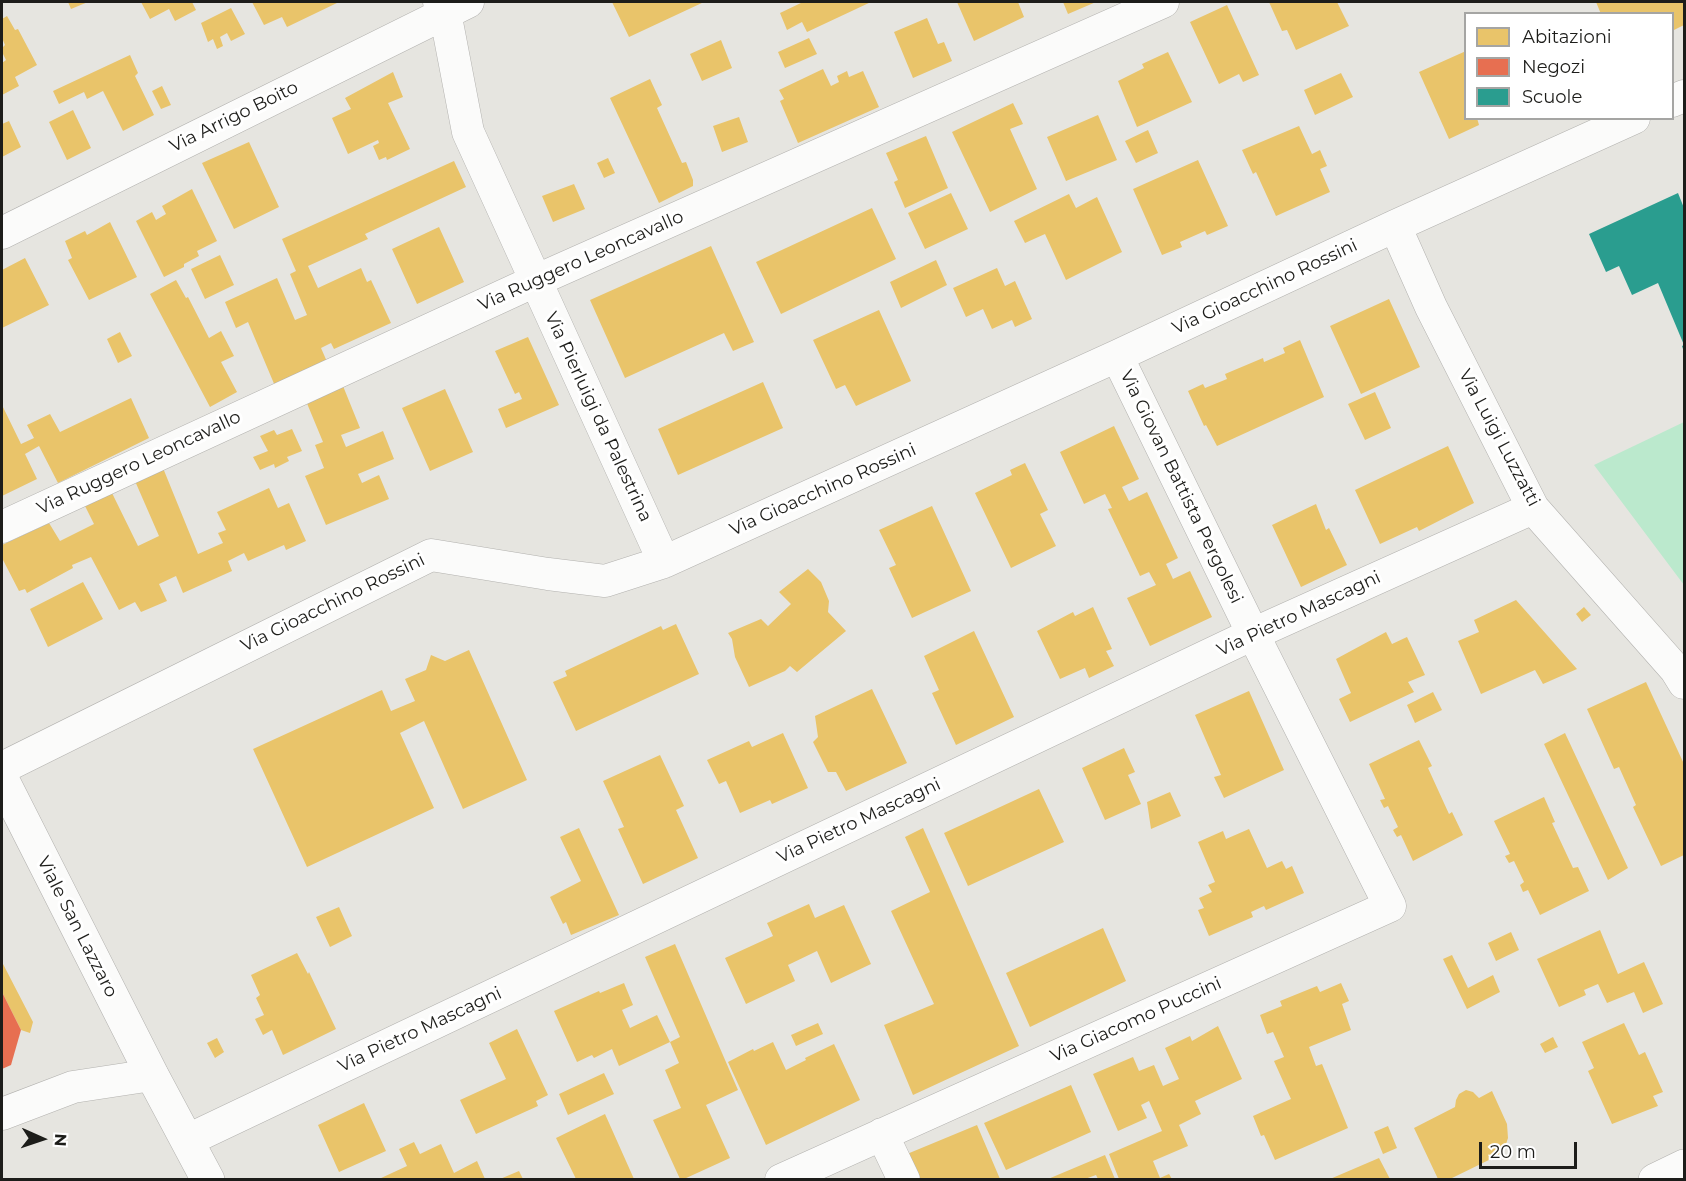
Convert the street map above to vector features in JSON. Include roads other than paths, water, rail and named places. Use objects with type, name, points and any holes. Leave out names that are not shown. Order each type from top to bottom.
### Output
[{"type":"main road","name":"Viale San Lazzaro","points":[[2,779],[152,1075],[208,1179]]},
{"type":"main road","points":[[1655,1179],[1684,1166]]},
{"type":"street","name":"Via Ruggero Leoncavallo","points":[[2,527],[535,280],[1163,2]]},
{"type":"street","name":"Via Pierluigi da Palestrina","points":[[450,5],[468,132],[664,562]]},
{"type":"street","name":"Via Arrigo Boito","points":[[2,233],[450,5]]},
{"type":"street","name":"Via Gioacchino Rossini","points":[[2,768],[431,555],[605,581],[664,562],[1630,120]]},
{"type":"street","name":"Via Luigi Luzzatti","points":[[1395,226],[1431,307],[1533,508],[1682,672]]},
{"type":"street","name":"Via Giovan Battista Pergolesi","points":[[1117,356],[1390,906]]},
{"type":"street","name":"Via Pietro Mascagni","points":[[188,1140],[1253,634],[1533,508]]},
{"type":"street","name":"Via Giacomo Puccini","points":[[781,1179],[1390,906]]},
{"type":"street","points":[[2,1114],[73,1087],[152,1075]]},
{"type":"street","points":[[882,1134],[904,1179]]}]
